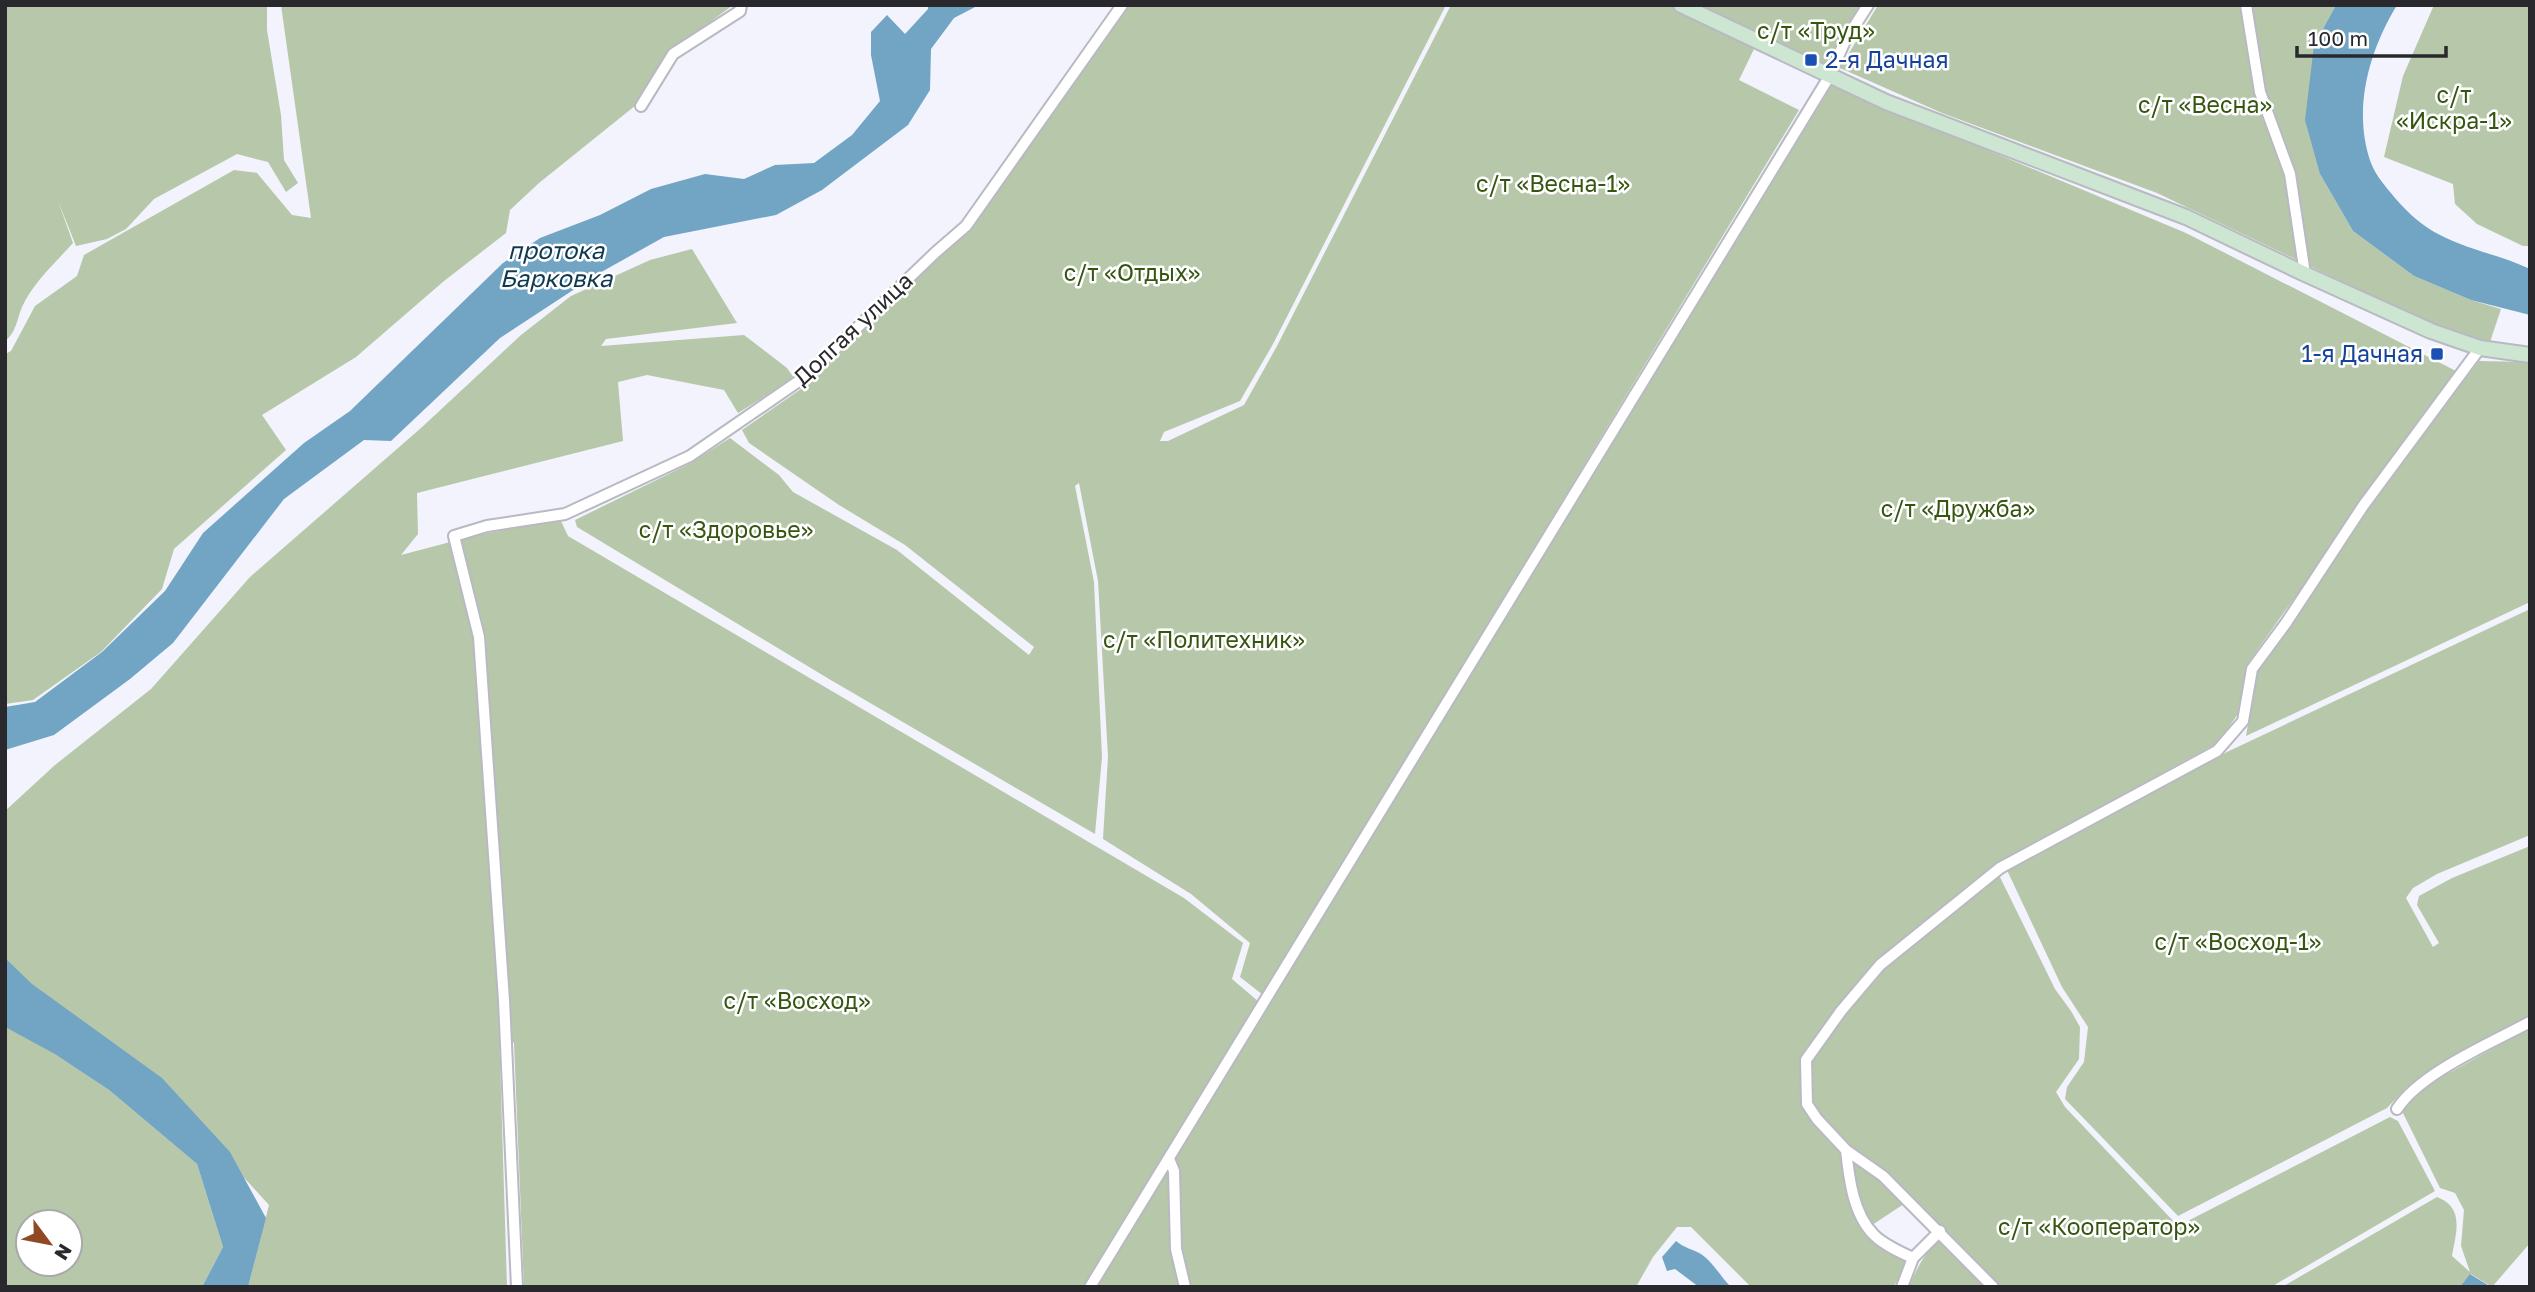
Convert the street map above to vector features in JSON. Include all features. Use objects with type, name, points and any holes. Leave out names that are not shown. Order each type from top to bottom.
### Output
[{"type":"main road","points":[[1681,5],[1886,102],[2186,217],[2431,331],[2480,348],[2530,355]]},
{"type":"street","points":[[641,106],[673,54],[740,11],[741,5]]},
{"type":"street","name":"Долгая улица","points":[[517,1287],[504,1000],[479,637],[454,536],[487,526],[565,513],[690,456],[810,374],[892,293],[966,226],[1122,5]]},
{"type":"street","points":[[1090,1287],[1829,77],[1845,41],[1868,5]]},
{"type":"street","points":[[2246,5],[2260,92],[2290,174],[2305,274]]},
{"type":"street","points":[[1993,1287],[1883,1176],[1846,1150],[1817,1119],[1807,1104],[1806,1060],[1841,1011],[1880,965],[2000,867],[2217,751],[2243,721],[2252,668],[2286,623],[2363,506],[2480,348]]},
{"type":"street","points":[[2397,1110],[2411,1091],[2438,1073],[2530,1022]]},
{"type":"street","points":[[1846,1150],[1849,1181],[1862,1217],[1874,1235],[1913,1258]]},
{"type":"street","points":[[1169,1159],[1174,1171],[1176,1249],[1185,1287]]},
{"type":"street","points":[[1902,1287],[1913,1258],[1940,1231]]},
{"type":"green space","points":[[5,5],[267,5],[267,30],[281,115],[284,160],[298,183],[286,192],[268,162],[237,154],[154,199],[126,229],[107,239],[76,246],[58,201],[73,243],[32,290],[22,307],[14,330],[5,341]]},
{"type":"green space","points":[[281,5],[733,5],[670,52],[641,101],[539,183],[510,210],[506,233],[444,281],[356,357],[262,415],[286,450],[174,549],[162,589],[101,652],[33,700],[5,704],[5,354],[11,351],[35,306],[77,276],[84,255],[234,170],[257,173],[292,215],[311,218]]},
{"type":"green space","points":[[1130,5],[1446,5],[1273,344],[1240,401],[1164,432],[1160,441],[1168,441],[1244,405],[1277,346],[1451,5],[1670,5],[1755,47],[1739,80],[1799,110],[1263,995],[1240,977],[1250,943],[1191,894],[1103,839],[1108,757],[1098,581],[1079,483],[1075,486],[1094,582],[1102,757],[1095,834],[829,679],[577,527],[575,520],[691,463],[730,438],[779,475],[793,492],[897,550],[1029,655],[1034,647],[905,545],[839,505],[749,443],[742,430],[814,380],[892,301],[969,229]]},
{"type":"green space","name":"с/т «Труд»","points":[[1701,5],[1862,5],[1825,65]]},
{"type":"green space","name":"с/т «Весна»","points":[[1878,5],[2336,5],[2314,45],[2320,174],[2353,231],[2414,276],[2471,300],[2501,309],[2490,342],[2412,315],[2157,193],[1942,113],[1840,68]]},
{"type":"green space","name":"с/т «Искра-1»","points":[[2434,5],[2530,5],[2530,246],[2523,246],[2477,224],[2455,204],[2453,184],[2384,157],[2403,76]]},
{"type":"green space","name":"с/т «Дружба»","points":[[1832,85],[2186,233],[2456,371],[2248,663],[2241,709],[2219,742],[1994,865],[2055,989],[2080,1027],[2079,1059],[2056,1092],[2065,1107],[2178,1226],[2390,1117],[2398,1121],[2435,1191],[2271,1287],[1909,1287],[1924,1257],[1946,1232],[1913,1198],[1863,1231],[1875,1244],[1905,1260],[1900,1277],[1893,1287],[1751,1287],[1691,1227],[1677,1227],[1653,1257],[1636,1287],[1095,1287]]},
{"type":"green space","name":"с/т «Восход»","points":[[692,249],[737,323],[606,339],[601,346],[744,335],[787,368],[794,378],[738,413],[724,390],[647,375],[618,382],[623,441],[417,493],[418,534],[401,555],[473,536],[560,519],[568,536],[1184,898],[1243,943],[1232,979],[1259,1002],[1083,1287],[524,1287],[514,1043],[499,1028],[507,1287],[248,1287],[269,1205],[196,1125],[11,974],[5,960],[5,811],[55,765],[151,689],[250,577],[421,428],[521,335],[571,296],[650,260]]},
{"type":"green space","points":[[2479,361],[2530,362],[2530,602],[2246,736],[2257,670],[2386,484]]},
{"type":"green space","name":"с/т «Восход-1»","points":[[2530,609],[2530,835],[2437,874],[2413,888],[2406,898],[2433,947],[2439,943],[2417,905],[2419,896],[2452,878],[2530,846],[2530,1017],[2407,1087],[2387,1108],[2178,1216],[2065,1099],[2067,1087],[2084,1062],[2088,1027],[2062,987],[2006,868],[2229,751]]},
{"type":"green space","points":[[5,1027],[50,1050],[109,1090],[197,1164],[223,1247],[202,1287],[5,1287]]},
{"type":"green space","points":[[2530,1028],[2530,1243],[2492,1287],[2471,1274],[2460,1287],[2282,1287],[2437,1197],[2452,1207],[2455,1214],[2456,1230],[2452,1256],[2470,1272],[2461,1246],[2464,1210],[2455,1193],[2440,1188],[2401,1109],[2413,1093]]},
{"type":"water","name":"протока Барковка","points":[[928,5],[979,5],[954,18],[931,49],[930,90],[908,125],[822,190],[776,215],[664,237],[596,275],[500,338],[391,441],[364,440],[284,499],[173,643],[130,679],[54,735],[5,750],[5,707],[35,702],[102,652],[165,591],[203,533],[304,443],[350,411],[503,263],[540,238],[600,215],[651,189],[705,174],[744,179],[775,165],[814,163],[852,135],[880,101],[871,55],[871,32],[887,15],[905,34],[928,9]]},
{"type":"water","points":[[2336,5],[2397,5],[2371,61],[2363,102],[2366,143],[2376,172],[2405,209],[2433,231],[2462,245],[2530,269],[2530,315],[2471,300],[2414,276],[2353,231],[2320,174],[2305,120],[2314,45]]},
{"type":"water","points":[[5,958],[32,984],[162,1078],[230,1152],[266,1218],[248,1287],[202,1287],[223,1247],[197,1164],[109,1090],[55,1054],[5,1027]]},
{"type":"water","points":[[1676,1241],[1705,1257],[1731,1287],[1699,1287],[1675,1269],[1667,1271],[1662,1257]]},
{"type":"water","points":[[2470,1274],[2491,1287],[2460,1287]]},
{"type":"place","name":"2-я Дачная","points":[[1811,60]]},
{"type":"place","name":"1-я Дачная","points":[[2437,354]]},
{"type":"park label","name":"с/т «Весна-1»","points":[[1553,184]]},
{"type":"park label","name":"с/т «Отдых»","points":[[1132,273]]},
{"type":"park label","name":"с/т «Здоровье»","points":[[726,530]]},
{"type":"park label","name":"с/т «Политехник»","points":[[1204,640]]},
{"type":"park label","name":"с/т «Кооператор»","points":[[2099,1227]]}]
